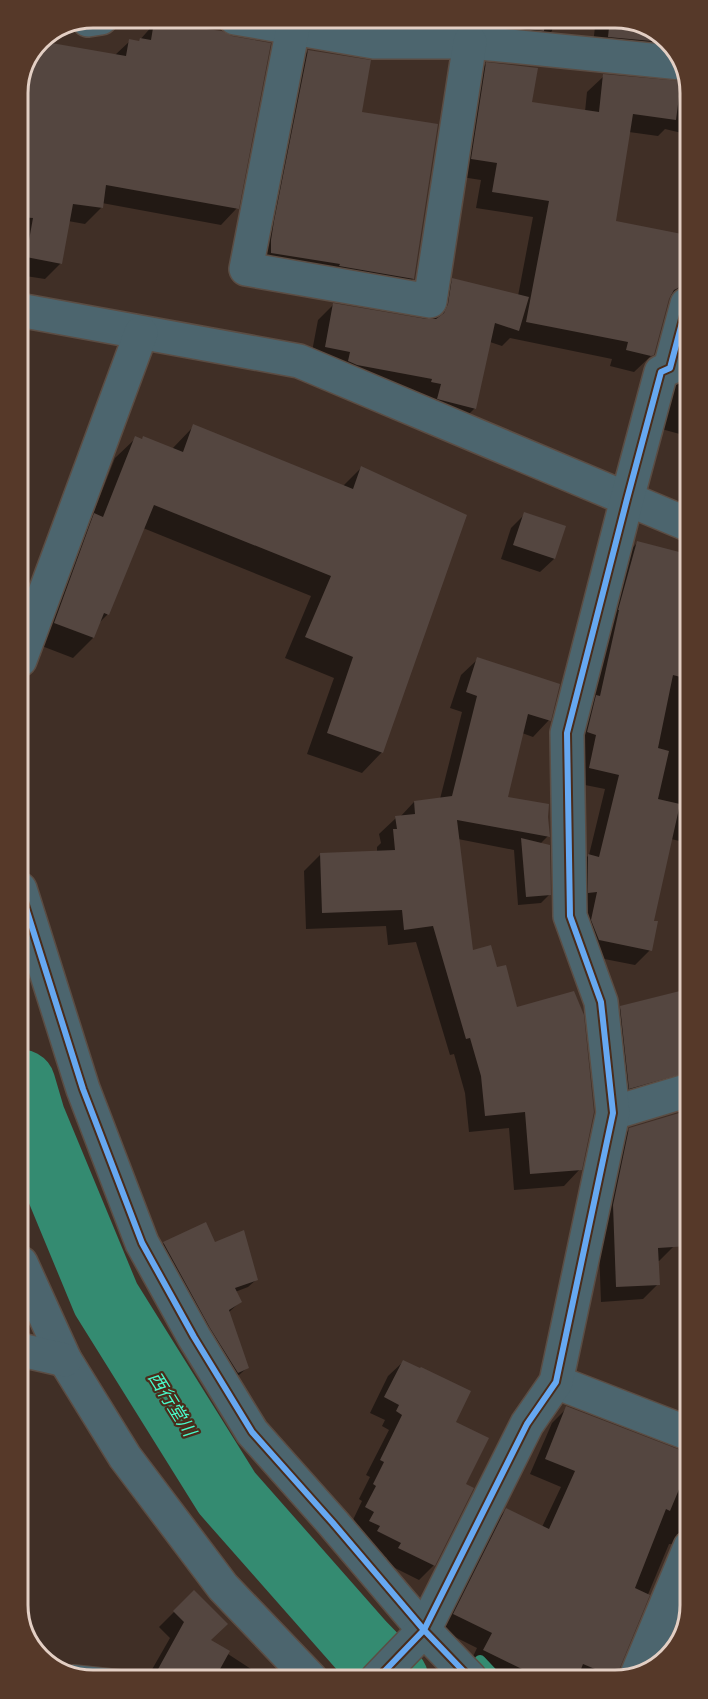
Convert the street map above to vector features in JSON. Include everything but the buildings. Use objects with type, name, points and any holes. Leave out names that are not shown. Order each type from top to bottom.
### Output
[{"type":"street","points":[[293,28],[246,269],[430,301],[470,42]]},
{"type":"street","points":[[295,28],[374,42],[470,42],[672,62]]},
{"type":"street","points":[[29,312],[299,361],[680,521]]},
{"type":"street","points":[[386,1670],[422,1632],[526,1424],[556,1382],[613,1113],[601,1002],[570,916],[567,733],[662,372],[670,368],[680,330]]},
{"type":"street","points":[[29,637],[141,333]]},
{"type":"street","points":[[28,916],[83,1089],[142,1243],[194,1337],[252,1432],[333,1523],[422,1632],[462,1670]]},
{"type":"street","points":[[613,1113],[680,1093]]},
{"type":"street","points":[[28,1279],[64,1360],[124,1457],[223,1587],[302,1670]]},
{"type":"street","points":[[28,1352],[64,1360]]},
{"type":"street","points":[[556,1382],[680,1430]]},
{"type":"street","points":[[641,1664],[680,1571]]},
{"type":"waterway","name":"西行堂川","points":[[28,1109],[106,1299],[227,1493],[385,1670]]},
{"type":"waterway","points":[[480,1661],[488,1670]]},
{"type":"cycle path","points":[[386,1670],[424,1630],[527,1424],[556,1382],[613,1113],[601,1002],[570,916],[567,733],[661,372],[670,368],[680,330]]},
{"type":"cycle path","points":[[28,916],[83,1089],[142,1243],[194,1337],[252,1432],[424,1630],[462,1670]]}]
